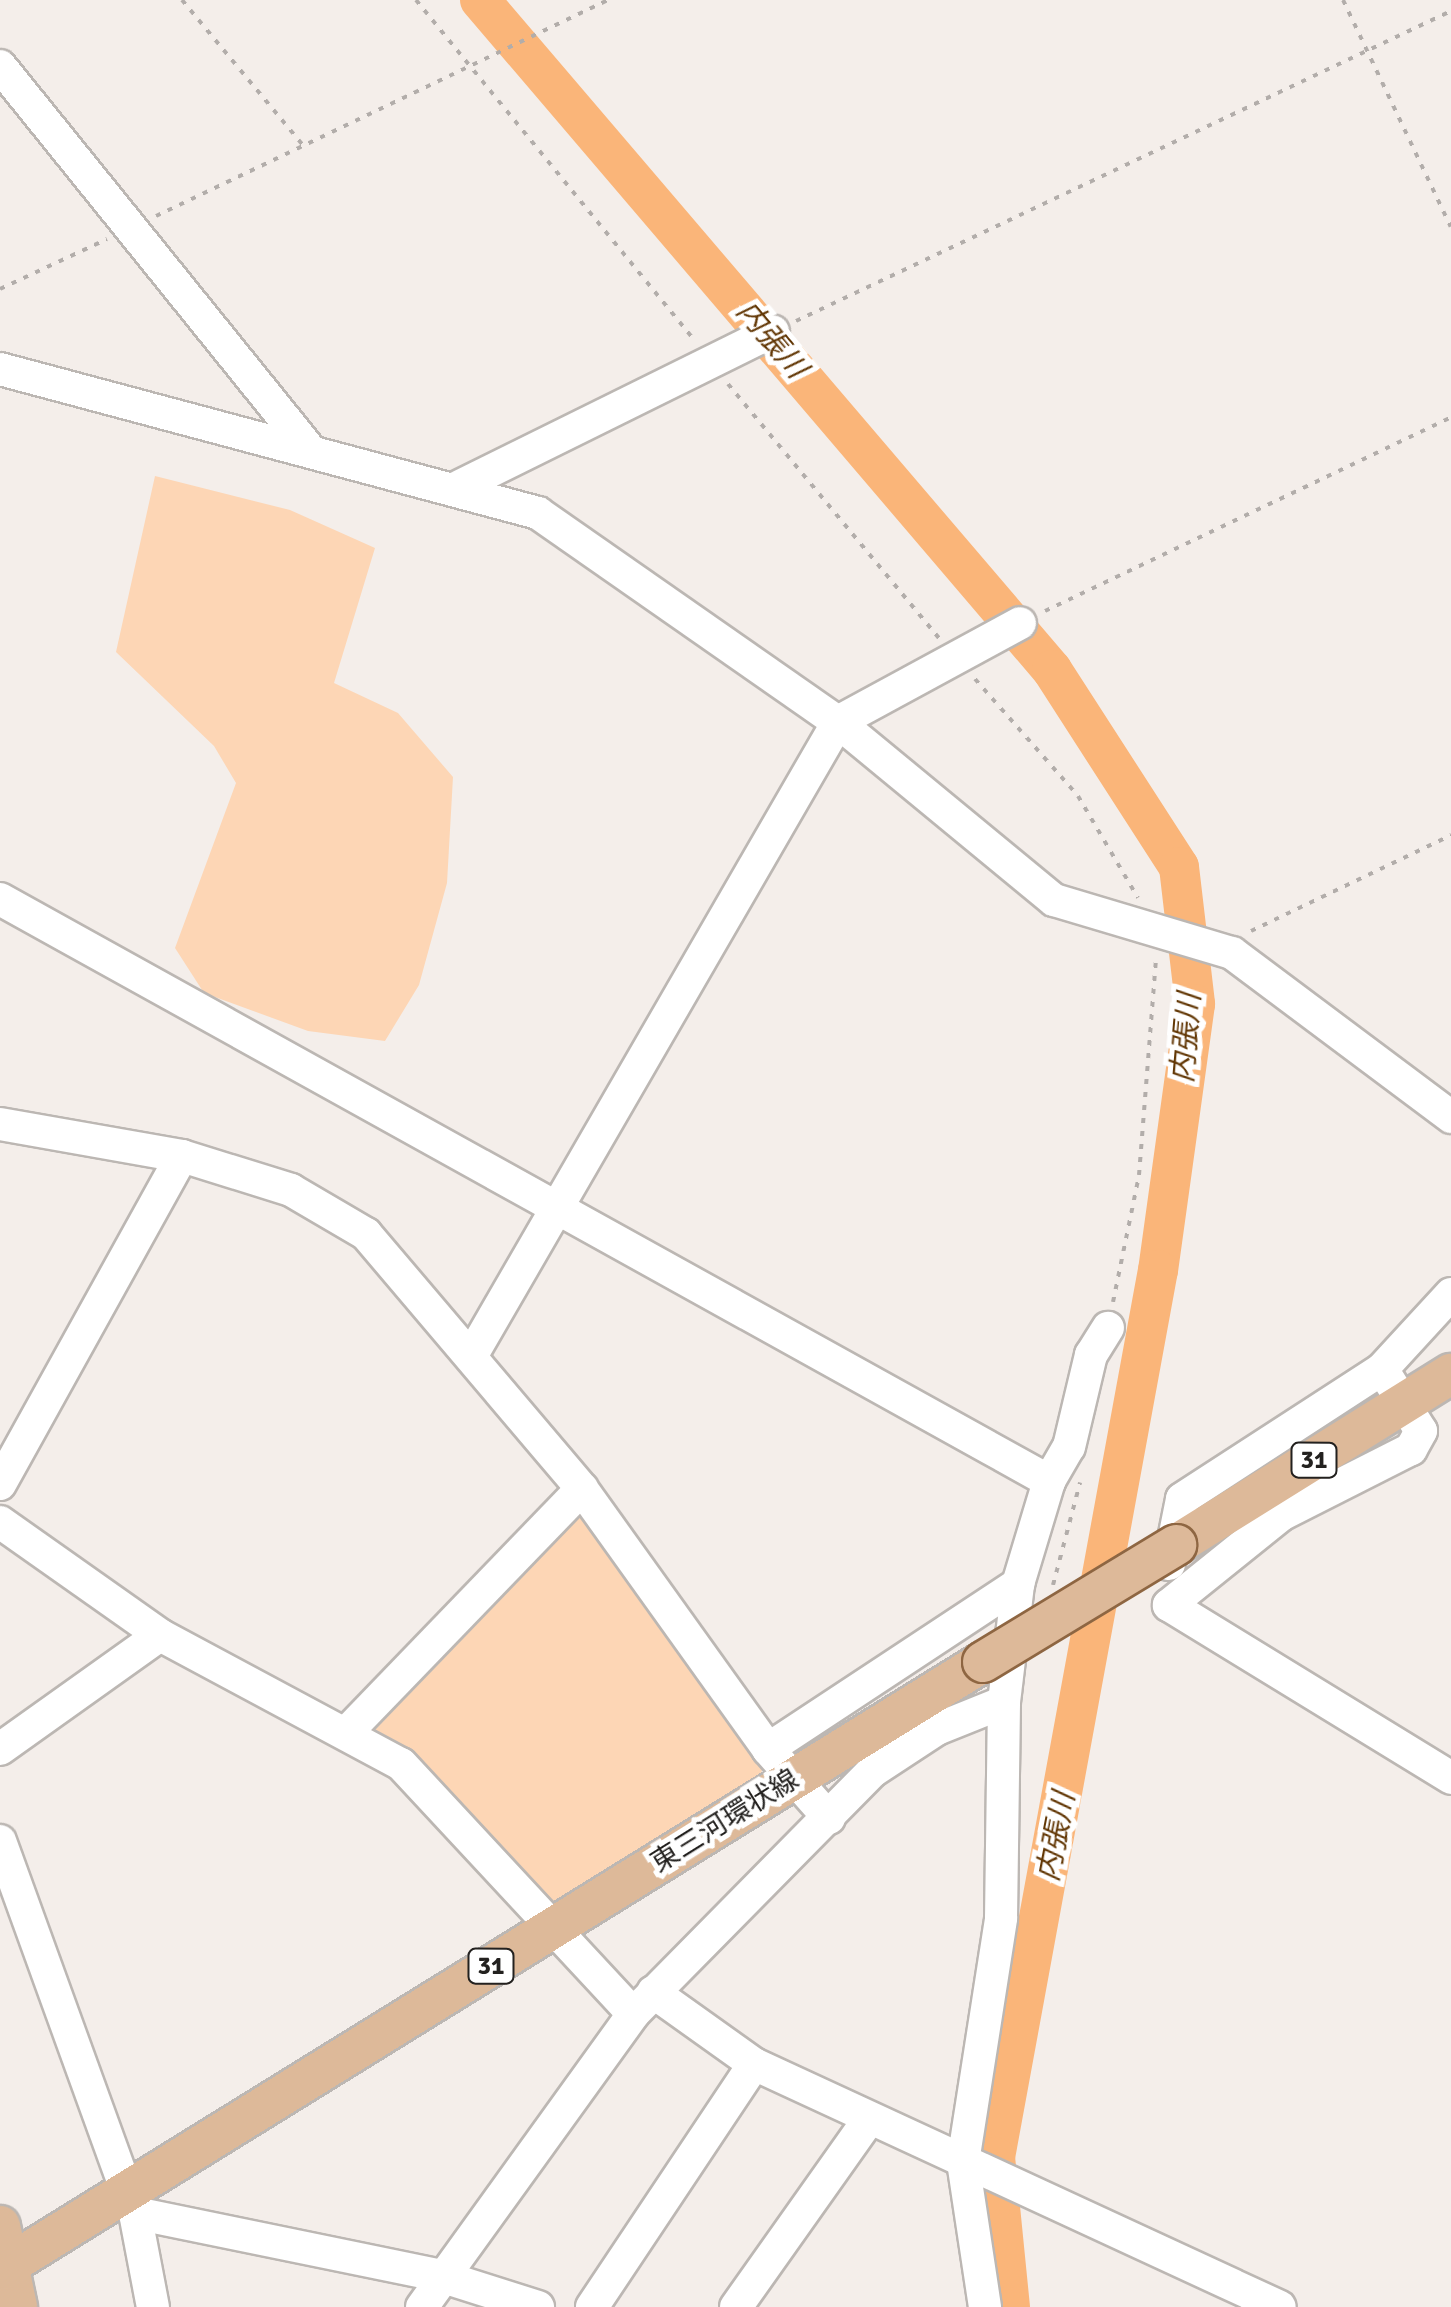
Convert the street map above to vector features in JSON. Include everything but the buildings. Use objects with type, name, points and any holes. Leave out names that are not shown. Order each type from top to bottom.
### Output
[{"type":"main road","name":"東三河環状線","points":[[3,2254],[130,2203],[557,1926],[781,1764],[983,1662],[1451,1374]]},
{"type":"main road","points":[[3,2254],[17,2307]]},
{"type":"street","points":[[0,66],[307,447]]},
{"type":"street","points":[[460,486],[773,331]]},
{"type":"street","points":[[0,369],[460,486],[538,513],[838,722],[1054,900],[1224,950],[1451,1117]]},
{"type":"street","points":[[473,1353],[838,722],[952,656],[1020,623]]},
{"type":"street","points":[[0,900],[1049,1481]]},
{"type":"street","points":[[0,1124],[182,1156],[291,1190],[366,1234],[473,1353],[492,1389],[582,1489],[781,1764],[829,1818]]},
{"type":"street","points":[[0,1484],[182,1156]]},
{"type":"street","points":[[1169,1605],[1182,1498],[1382,1369],[1451,1294]]},
{"type":"street","points":[[985,2307],[962,2162],[1002,1918],[1004,1702],[1018,1584],[1049,1481],[1108,1328]]},
{"type":"street","points":[[1169,1605],[1281,1516],[1411,1449],[1421,1431],[1382,1369]]},
{"type":"street","points":[[350,1730],[582,1489]]},
{"type":"street","points":[[0,1522],[160,1635],[350,1730],[401,1764],[557,1926],[643,2003],[754,2064],[869,2119],[1280,2307]]},
{"type":"street","points":[[781,1764],[1018,1584]]},
{"type":"street","points":[[1169,1605],[1451,1778]]},
{"type":"street","points":[[0,1749],[160,1635]]},
{"type":"street","points":[[422,2307],[437,2275],[643,2003],[829,1818],[921,1740],[1004,1702]]},
{"type":"street","points":[[0,1841],[130,2203],[153,2307]]},
{"type":"street","points":[[592,2307],[754,2064]]},
{"type":"street","points":[[736,2307],[869,2119]]},
{"type":"street","points":[[130,2203],[437,2275],[538,2307]]},
{"type":"path","points":[[182,0],[303,145]]},
{"type":"path","points":[[416,0],[475,62],[712,363],[952,656],[1113,844],[1150,930],[1149,1079],[1108,1328]]},
{"type":"path","points":[[0,289],[608,0]]},
{"type":"path","points":[[1342,0],[1451,227]]},
{"type":"path","points":[[773,331],[1451,11]]},
{"type":"path","points":[[1020,623],[1451,417]]},
{"type":"path","points":[[1224,950],[1252,930],[1451,835]]},
{"type":"path","points":[[1044,1624],[1082,1478]]},
{"type":"shaded area","points":[[155,476],[290,510],[375,548],[334,683],[398,713],[453,777],[447,883],[419,985],[385,1041],[308,1031],[204,993],[175,948],[236,783],[214,746],[116,652]]},
{"type":"shaded area","points":[[579,1506],[767,1753],[760,1777],[550,1907],[412,1758],[367,1726]]},
{"type":"waterway","name":"内張川","points":[[480,0],[1052,670],[1179,867],[1195,1004],[1158,1270],[995,2157],[1010,2307]]}]
